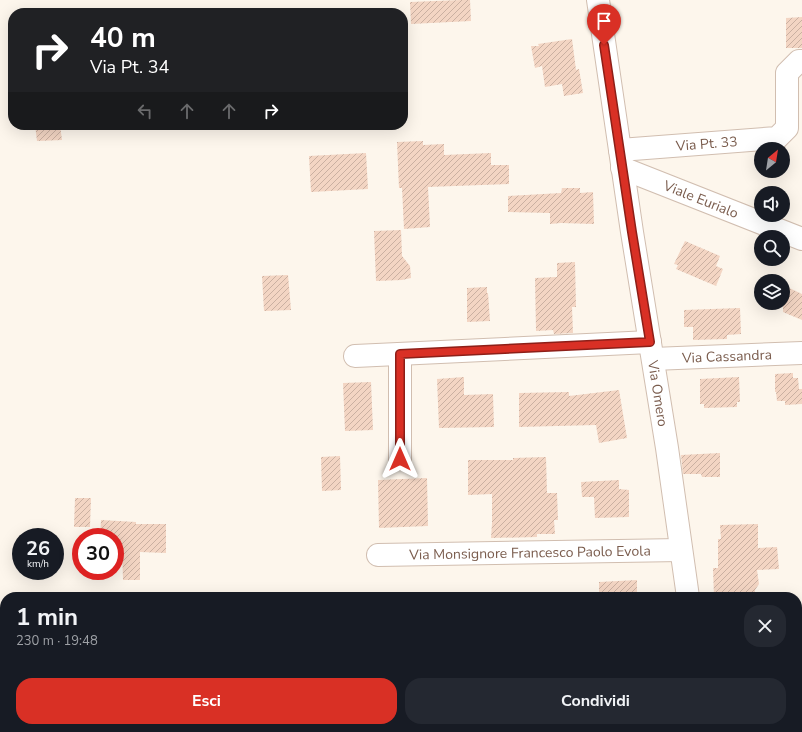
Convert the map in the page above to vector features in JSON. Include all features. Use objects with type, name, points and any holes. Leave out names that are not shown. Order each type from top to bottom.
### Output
[{"type":"street","name":"Via Omero","points":[[598,0],[621,159],[667,448],[687,592]]},
{"type":"street","name":"Via Pt. 33","points":[[621,159],[777,138],[787,128],[787,73],[799,61],[802,61]]},
{"type":"street","name":"Viale Eurialo","points":[[621,159],[802,239]]},
{"type":"street","name":"Via Cassandra","points":[[355,356],[400,354],[651,351],[802,352]]},
{"type":"street","points":[[400,354],[400,459]]},
{"type":"street","name":"Via Monsignore Francesco Paolo Evola","points":[[378,555],[681,550]]},
{"type":"building","points":[[470,0],[471,21],[411,24],[410,2]]},
{"type":"building","points":[[802,17],[802,48],[786,48],[786,18]]},
{"type":"building","points":[[572,39],[576,70],[579,69],[583,93],[564,96],[562,84],[545,87],[542,66],[535,68],[531,46],[539,46],[538,44]]},
{"type":"building","points":[[36,130],[61,130],[62,140],[37,141]]},
{"type":"building","points":[[423,141],[423,145],[444,144],[444,155],[491,153],[491,165],[509,165],[509,184],[428,187],[430,227],[404,229],[402,188],[399,188],[397,142]]},
{"type":"building","points":[[366,153],[368,189],[311,192],[309,156]]},
{"type":"building","points":[[562,188],[580,188],[580,193],[593,192],[594,224],[550,224],[550,213],[508,212],[508,196],[561,193]]},
{"type":"building","points":[[401,230],[402,256],[410,266],[411,278],[402,280],[376,281],[374,231]]},
{"type":"building","points":[[685,241],[720,256],[716,266],[723,269],[716,286],[676,269],[678,265],[674,264]]},
{"type":"building","points":[[575,262],[576,307],[572,307],[573,333],[554,334],[553,330],[536,331],[535,278],[557,277],[557,263]]},
{"type":"building","points":[[288,275],[291,310],[264,311],[262,276]]},
{"type":"building","points":[[487,287],[490,321],[467,322],[467,288]]},
{"type":"building","points":[[790,288],[802,294],[802,320],[783,312],[783,310],[790,310]]},
{"type":"building","points":[[740,308],[741,334],[727,335],[727,339],[693,340],[693,327],[684,327],[684,310]]},
{"type":"building","points":[[793,373],[793,378],[798,378],[799,389],[802,389],[802,404],[785,405],[785,401],[777,401],[775,392],[775,374]]},
{"type":"building","points":[[464,377],[464,395],[493,394],[494,427],[439,428],[437,379]]},
{"type":"building","points":[[739,377],[740,402],[737,402],[737,407],[704,408],[704,404],[700,404],[700,379]]},
{"type":"building","points":[[371,382],[373,430],[345,431],[343,383]]},
{"type":"building","points":[[619,390],[627,438],[599,443],[596,425],[519,427],[519,393],[569,392],[569,396]]},
{"type":"building","points":[[720,453],[720,477],[702,477],[701,474],[683,474],[681,455]]},
{"type":"building","points":[[340,456],[341,490],[322,491],[321,457]]},
{"type":"building","points":[[546,457],[547,493],[557,493],[558,520],[554,520],[555,534],[537,534],[537,537],[491,538],[492,494],[468,495],[468,460],[513,460],[513,458]]},
{"type":"building","points":[[427,478],[428,526],[379,528],[378,480]]},
{"type":"building","points":[[619,480],[619,489],[629,490],[629,517],[595,518],[594,497],[582,497],[581,482]]},
{"type":"building","points":[[75,498],[91,498],[90,527],[74,527]]},
{"type":"building","points":[[101,520],[136,522],[136,524],[166,524],[166,553],[140,552],[140,580],[124,580],[124,528],[101,528]]},
{"type":"building","points":[[758,524],[758,548],[777,547],[779,569],[757,570],[759,584],[755,592],[714,592],[713,568],[718,568],[718,539],[721,539],[720,525]]},
{"type":"building","points":[[637,580],[637,592],[599,592],[599,582]]},
{"type":"route","points":[[400,459],[400,354],[650,342],[604,45]]}]
